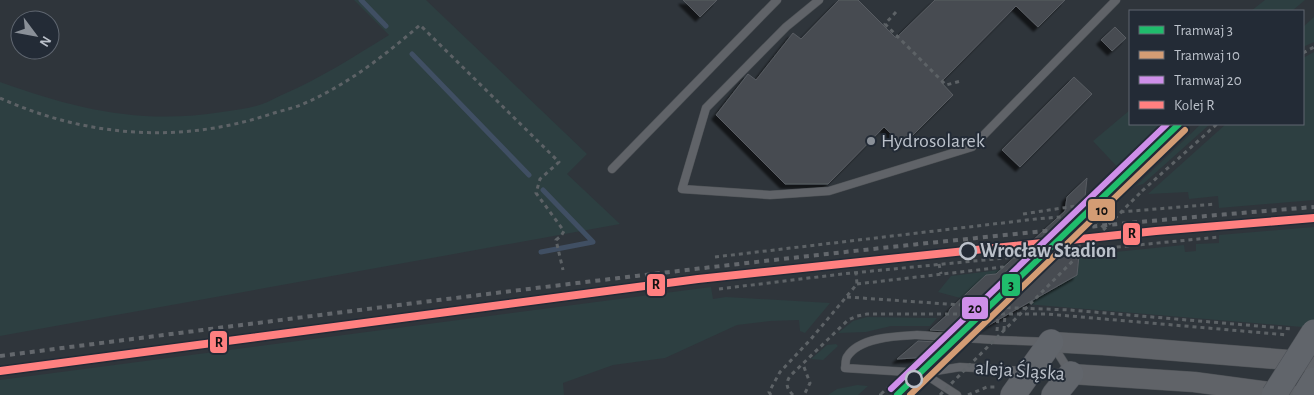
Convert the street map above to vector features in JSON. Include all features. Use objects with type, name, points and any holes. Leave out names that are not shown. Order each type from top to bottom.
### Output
[{"type":"main road","points":[[1274,395],[1300,332]]},
{"type":"main road","points":[[1006,391],[1030,371],[1051,342]]},
{"type":"main road","points":[[1054,395],[1071,374]]},
{"type":"main road","points":[[1305,395],[1314,380]]},
{"type":"street","name":"aleja Śląska","points":[[1051,342],[1314,362]]},
{"type":"street","name":"aleja Śląska","points":[[1071,374],[1194,382],[1291,395]]},
{"type":"lane","points":[[612,169],[777,0]]},
{"type":"lane","points":[[819,0],[786,28],[706,108],[682,189],[770,195],[829,191],[972,147],[1116,0]]},
{"type":"lane","name":"aleja Śląska","points":[[1051,342],[917,335],[889,336],[856,348],[846,357],[845,368],[923,373],[960,367],[1071,374]]},
{"type":"lane","points":[[1051,342],[1071,374]]},
{"type":"lane","points":[[923,373],[957,395]]},
{"type":"path","points":[[896,12],[885,24],[946,85],[961,81]]},
{"type":"path","points":[[0,98],[18,106],[62,120],[110,130],[151,134],[204,130],[248,122],[303,104],[349,80],[390,52],[420,25],[559,162],[540,179],[536,193],[564,231],[556,240],[563,270]]},
{"type":"path","points":[[940,395],[1104,228],[1216,125]]},
{"type":"path","points":[[715,257],[1036,219],[1216,204]]},
{"type":"path","points":[[1082,205],[1104,228]]},
{"type":"path","points":[[1022,214],[1082,205]]},
{"type":"path","points":[[881,395],[1082,205]]},
{"type":"path","points":[[719,289],[939,264],[1219,236]]},
{"type":"path","points":[[939,264],[941,274]]},
{"type":"path","points":[[857,284],[1003,267],[1009,273]]},
{"type":"path","points":[[771,395],[769,392],[780,372],[857,284],[856,273]]},
{"type":"path","points":[[847,297],[998,309],[1070,310],[1300,332]]},
{"type":"path","points":[[793,395],[787,388],[786,383],[790,376],[839,328],[857,316],[867,314],[1047,314],[1300,332]]},
{"type":"path","points":[[1004,324],[1005,314]]},
{"type":"path","points":[[804,367],[810,383],[804,395]]},
{"type":"path","points":[[972,393],[987,387],[1006,391]]},
{"type":"shaded area","points":[[354,0],[426,0],[587,154],[567,174],[620,224],[0,336],[0,82],[82,107],[136,115],[164,117],[193,116],[252,107],[311,81],[389,35]]},
{"type":"shaded area","points":[[1265,0],[1305,0],[1293,10],[1252,10]]},
{"type":"shaded area","points":[[1314,17],[1314,42],[1304,47],[1304,26]]},
{"type":"shaded area","points":[[1314,52],[1314,200],[1219,208],[1218,196],[1189,199],[1188,192],[1148,194],[1225,125],[1304,125],[1304,57]]},
{"type":"shaded area","points":[[1129,111],[1129,125],[1173,125],[1123,173],[1093,141]]},
{"type":"shaded area","points":[[1200,125],[1209,125],[1143,184],[1136,186]]},
{"type":"shaded area","points":[[1314,227],[1314,328],[964,299],[938,292],[951,276],[999,270],[1007,263],[1184,245],[1185,252],[1196,251],[1196,244],[1219,243],[1219,235]]},
{"type":"shaded area","points":[[711,287],[713,299],[726,297],[830,303],[805,333],[800,331],[799,320],[737,325],[665,358],[613,365],[563,383],[564,395],[0,395],[0,380]]},
{"type":"shaded area","points":[[867,317],[937,318],[930,326],[891,326],[866,332],[838,333],[853,321]]},
{"type":"shaded area","points":[[836,344],[838,346],[823,360],[811,359],[827,345]]},
{"type":"shaded area","points":[[857,385],[868,386],[858,395],[828,395],[837,389]]},
{"type":"building","points":[[683,0],[717,0],[700,17]]},
{"type":"building","points":[[839,0],[858,0],[896,38],[935,0],[1065,0],[1038,27],[1016,6],[941,82],[953,95],[903,145],[884,127],[828,184],[785,184],[716,115],[748,74],[756,80],[793,33],[801,39]]},
{"type":"building","points":[[1115,27],[1126,38],[1112,51],[1101,40]]},
{"type":"building","points":[[1074,77],[1092,94],[1020,167],[1002,150]]},
{"type":"building","points":[[1087,178],[1077,275],[975,333],[930,330],[986,275],[996,274],[1065,211],[1067,197]]},
{"type":"building","points":[[918,341],[957,343],[933,357],[897,359]]},
{"type":"waterway","points":[[361,0],[386,26]]},
{"type":"waterway","points":[[412,54],[529,175]]},
{"type":"waterway","points":[[541,252],[593,242],[543,190]]},
{"type":"railway","points":[[0,356],[492,293],[820,255],[1149,221],[1314,207]]},
{"type":"tram line","name":"20","points":[[891,389],[1166,125]]},
{"type":"tram line","name":"3","points":[[897,395],[1178,125]]},
{"type":"tram line","name":"10","points":[[910,395],[1185,130]]},
{"type":"rail line","name":"R","points":[[0,371],[698,279],[1156,231],[1314,218]]},
{"type":"place","name":"Hydrosolarek","points":[[871,141]]},
{"type":"place","name":"Wrocław Stadion","points":[[968,251]]}]
